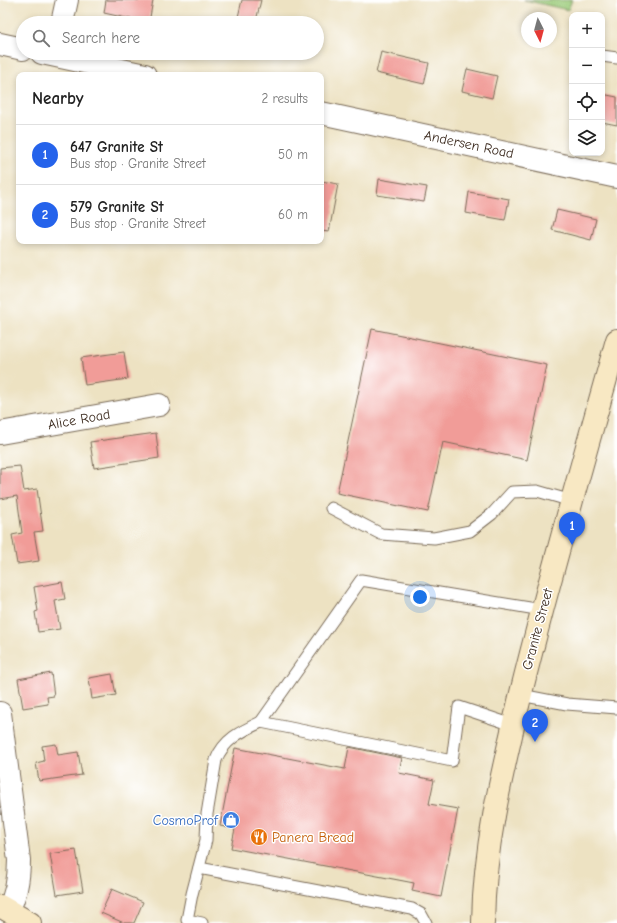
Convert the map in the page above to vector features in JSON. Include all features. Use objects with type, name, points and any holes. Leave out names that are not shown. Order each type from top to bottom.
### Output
[{"type":"main road","name":"Granite Street","points":[[483,923],[485,873],[492,825],[513,725],[542,610],[617,340]]},
{"type":"main road","points":[[4,908],[30,923]]},
{"type":"street","points":[[64,16],[67,0]]},
{"type":"street","points":[[0,44],[16,47]]},
{"type":"street","points":[[78,60],[132,72]]},
{"type":"street","name":"Andersen Road","points":[[324,114],[617,177]]},
{"type":"street","name":"Alice Road","points":[[0,433],[159,405]]},
{"type":"street","points":[[0,713],[19,860],[19,877],[16,894],[4,908]]},
{"type":"lane","points":[[605,56],[617,58]]},
{"type":"lane","points":[[331,508],[381,534],[434,538],[470,531],[492,514],[512,492],[537,491],[572,502]]},
{"type":"lane","points":[[202,923],[186,922],[206,840],[207,814],[211,787],[216,760],[219,753],[223,746],[234,736],[261,722],[361,580],[542,610]]},
{"type":"lane","points":[[520,695],[560,703],[617,708]]},
{"type":"lane","points":[[261,722],[452,761],[460,707],[513,725]]},
{"type":"lane","points":[[199,868],[412,909],[421,914],[426,923]]},
{"type":"green space","points":[[524,0],[572,0],[568,10]]},
{"type":"building","points":[[106,0],[153,0],[150,16],[118,16],[104,13]]},
{"type":"building","points":[[242,0],[261,0],[257,16],[238,16]]},
{"type":"building","points":[[381,52],[429,63],[424,84],[376,73]]},
{"type":"building","points":[[467,69],[497,76],[492,98],[462,91]]},
{"type":"building","points":[[605,95],[617,97],[617,125],[605,123]]},
{"type":"building","points":[[379,179],[427,187],[424,202],[377,195]]},
{"type":"building","points":[[324,182],[338,184],[329,232],[324,231]]},
{"type":"building","points":[[469,192],[509,199],[505,220],[466,213]]},
{"type":"building","points":[[557,210],[596,219],[591,240],[552,230]]},
{"type":"building","points":[[372,329],[547,365],[527,460],[443,442],[428,512],[337,493]]},
{"type":"building","points":[[124,352],[128,379],[85,385],[81,358]]},
{"type":"building","points":[[156,433],[159,458],[94,468],[90,442]]},
{"type":"building","points":[[20,466],[24,491],[37,489],[43,531],[34,532],[39,561],[17,564],[12,535],[22,533],[17,496],[0,499],[0,468]]},
{"type":"building","points":[[62,582],[65,599],[55,601],[60,629],[38,632],[35,612],[38,611],[34,587]]},
{"type":"building","points":[[51,673],[54,696],[47,697],[48,704],[23,708],[18,679]]},
{"type":"building","points":[[112,674],[116,695],[92,699],[89,678]]},
{"type":"building","points":[[56,744],[58,755],[78,752],[82,775],[39,781],[36,763],[44,761],[42,746]]},
{"type":"building","points":[[349,747],[402,758],[399,773],[434,780],[429,804],[458,809],[441,897],[412,891],[414,883],[231,848],[235,829],[220,826],[235,748],[345,769]]},
{"type":"building","points":[[76,850],[83,891],[57,895],[50,854]]},
{"type":"building","points":[[112,889],[143,902],[134,923],[124,923],[101,913]]},
{"type":"place","name":"647 Granite St","points":[[572,545]]},
{"type":"place","name":"579 Granite St","points":[[535,742]]},
{"type":"place","name":"CosmoProf","points":[[231,820]]},
{"type":"place","name":"Panera Bread","points":[[259,837]]}]
